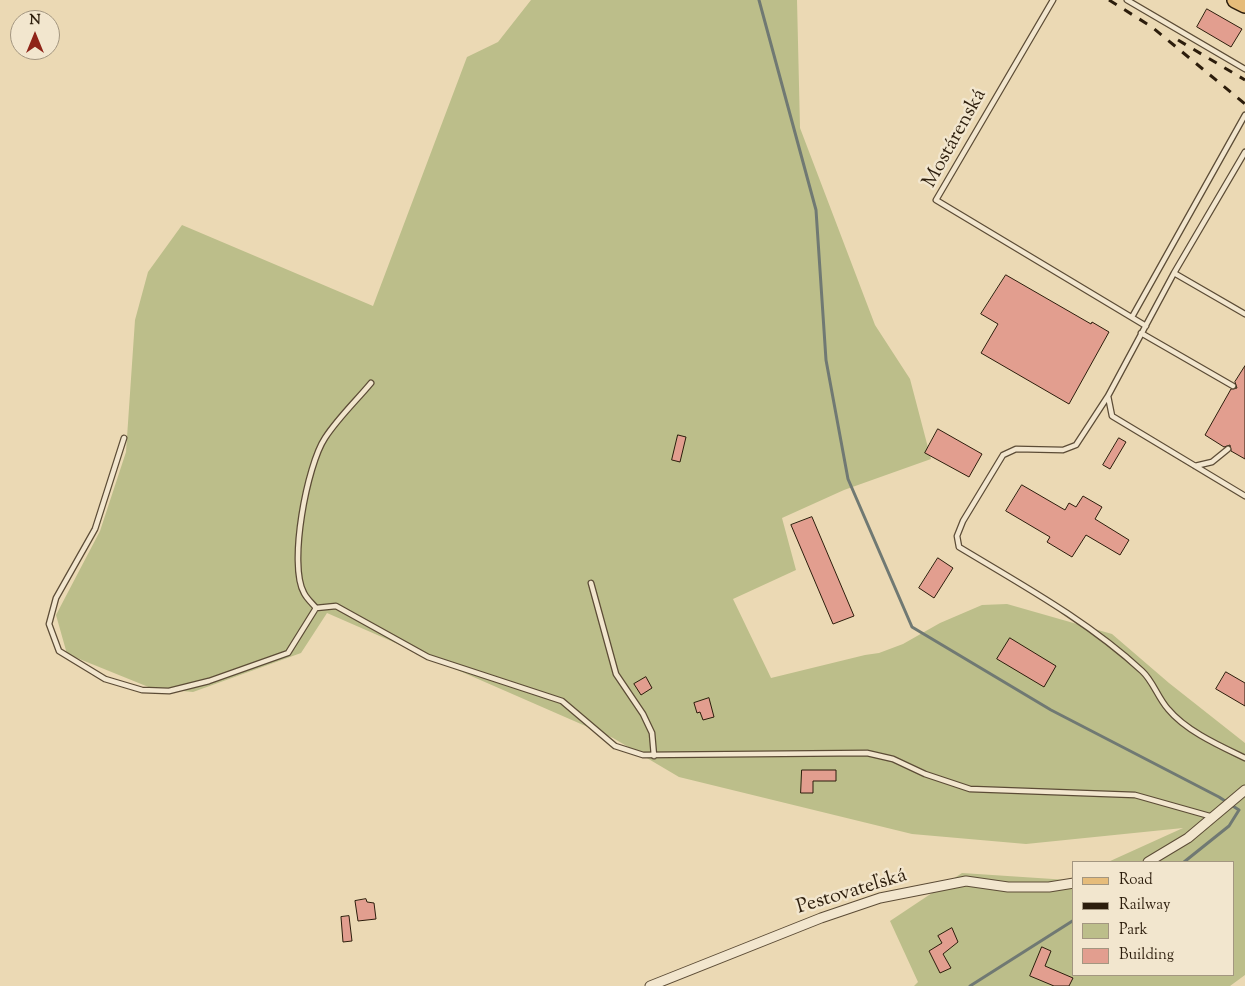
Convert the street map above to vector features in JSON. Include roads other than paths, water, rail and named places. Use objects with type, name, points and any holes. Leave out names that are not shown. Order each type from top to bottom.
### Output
[{"type":"main road","points":[[1235,0],[1245,5]]},
{"type":"street","points":[[1150,861],[1188,838],[1245,790]]},
{"type":"street","name":"Pestovateľská","points":[[650,986],[821,918],[880,898],[966,880],[1008,887],[1049,887],[1072,883]]},
{"type":"lane","name":"Mostárenská","points":[[1053,0],[936,200],[1132,317]]},
{"type":"lane","points":[[1127,0],[1245,69]]},
{"type":"lane","points":[[1146,326],[1132,317],[1245,114]]},
{"type":"lane","points":[[1245,152],[1174,273],[1108,396],[1076,445],[1063,450],[1016,449],[1003,455],[957,536],[959,547],[1071,615],[1144,672],[1169,710],[1180,721],[1245,758]]},
{"type":"lane","points":[[1174,273],[1245,314]]},
{"type":"lane","points":[[1141,333],[1233,386]]},
{"type":"lane","points":[[316,608],[303,592],[299,568],[300,517],[308,476],[324,439],[371,383]]},
{"type":"lane","points":[[1108,396],[1112,416],[1245,496]]},
{"type":"lane","points":[[124,438],[95,529],[56,598],[49,624],[59,651],[104,679],[142,690],[169,691],[209,681],[288,653],[316,608]]},
{"type":"lane","points":[[1195,466],[1212,462],[1228,449]]},
{"type":"lane","points":[[591,583],[616,674],[643,714],[652,733],[654,756]]},
{"type":"lane","points":[[316,608],[336,606],[428,657],[562,701],[622,750],[654,756],[867,753],[894,759],[925,774],[970,789],[1134,795],[1214,817]]},
{"type":"waterway","points":[[759,0],[816,210],[826,360],[848,479],[912,627],[1051,710],[1219,797],[1239,810],[1229,826],[1185,861]]},
{"type":"waterway","points":[[970,986],[1072,921]]},
{"type":"railway","points":[[1109,0],[1152,27],[1245,104]]},
{"type":"railway","points":[[1178,40],[1245,80]]}]
